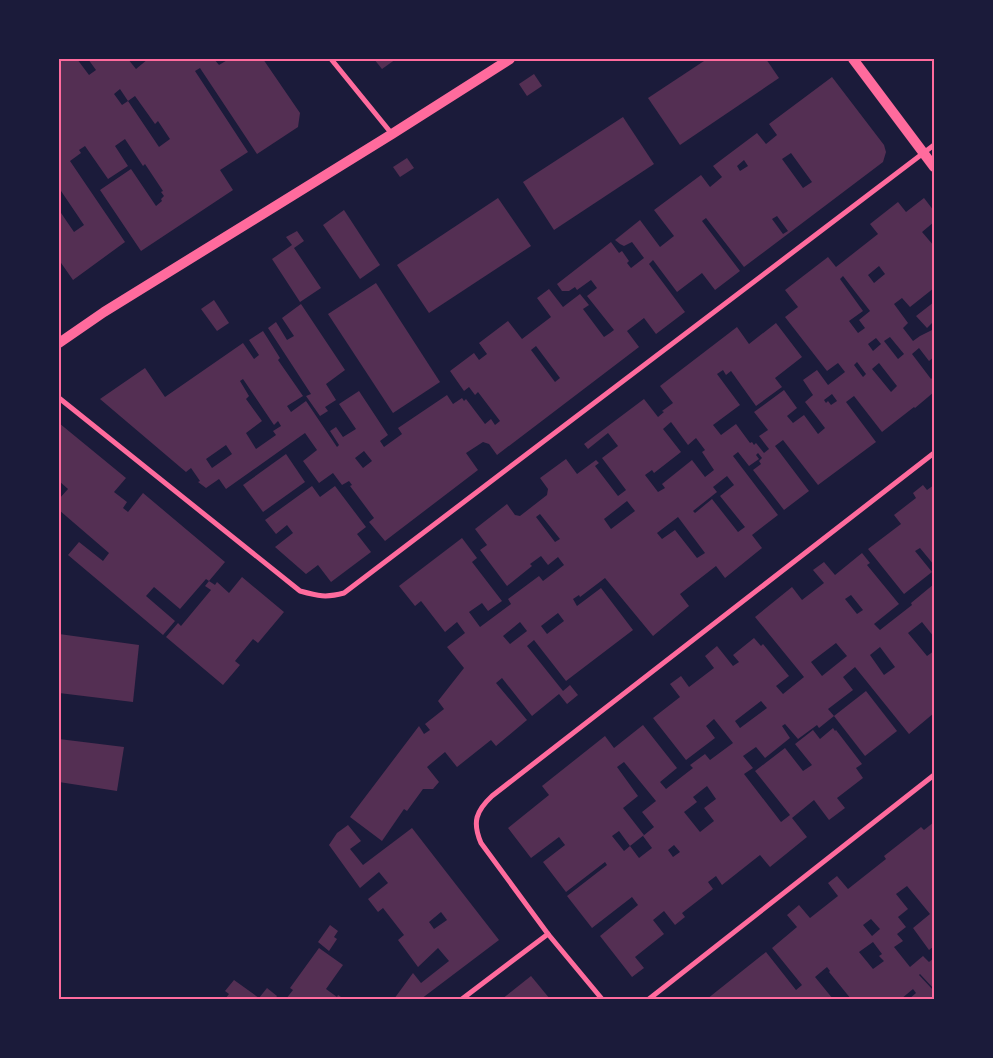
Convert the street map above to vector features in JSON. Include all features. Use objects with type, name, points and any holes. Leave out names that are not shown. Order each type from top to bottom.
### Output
[{"type":"main road","points":[[59,343],[104,312],[510,59]]},
{"type":"main road","points":[[853,59],[934,167]]},
{"type":"street","points":[[331,59],[392,134]]},
{"type":"street","points":[[59,398],[300,592],[319,597],[344,593],[934,145]]},
{"type":"street","points":[[602,999],[548,934],[482,843],[476,831],[477,818],[482,806],[492,796],[934,453]]},
{"type":"street","points":[[649,999],[934,775]]},
{"type":"street","points":[[462,999],[548,934]]},
{"type":"building","points":[[59,59],[77,59],[89,75],[96,70],[88,59],[128,59],[136,69],[148,59],[214,59],[219,65],[229,59],[263,59],[300,113],[298,127],[257,154],[200,68],[195,71],[248,152],[220,170],[233,190],[141,251],[100,190],[131,169],[156,206],[162,201],[161,199],[164,196],[161,192],[163,191],[125,139],[115,146],[128,166],[108,179],[85,146],[79,150],[81,153],[70,161],[125,242],[73,280],[59,260],[59,210],[74,232],[84,225],[59,188]],"holes":[[[120,89],[128,101],[122,105],[114,94]],[[135,96],[155,124],[158,121],[170,139],[159,147],[128,101]]]},
{"type":"building","points":[[374,59],[396,59],[382,69]]},
{"type":"building","points":[[707,59],[766,59],[779,78],[680,145],[648,98]]},
{"type":"building","points":[[534,74],[542,86],[527,96],[519,84]]},
{"type":"building","points":[[832,77],[884,145],[886,152],[883,162],[744,267],[706,218],[702,221],[740,271],[715,290],[702,273],[677,292],[653,260],[649,264],[685,312],[656,334],[644,318],[627,331],[639,347],[497,455],[489,444],[483,442],[466,453],[478,470],[385,541],[369,522],[374,518],[350,486],[352,485],[349,481],[342,485],[333,473],[319,483],[303,461],[317,450],[305,433],[226,489],[219,479],[206,488],[198,482],[200,481],[191,468],[186,472],[100,399],[145,368],[165,397],[243,343],[254,359],[259,355],[249,340],[263,331],[280,358],[278,360],[303,396],[287,406],[291,412],[306,401],[337,447],[339,445],[330,431],[336,427],[343,437],[356,429],[339,404],[359,391],[388,435],[380,441],[384,447],[402,434],[398,428],[447,395],[453,404],[462,398],[464,401],[466,399],[485,424],[491,419],[495,425],[500,421],[478,392],[475,395],[469,387],[464,391],[450,371],[474,353],[479,360],[487,354],[479,343],[508,321],[522,339],[551,317],[537,298],[549,289],[563,307],[580,294],[589,305],[583,309],[604,337],[614,330],[587,296],[597,288],[591,280],[577,290],[575,287],[569,291],[562,291],[557,284],[611,242],[619,253],[622,251],[629,261],[627,263],[631,268],[644,258],[632,242],[624,246],[615,240],[640,220],[660,247],[674,236],[654,210],[701,175],[710,187],[722,177],[713,166],[757,133],[766,144],[777,135],[769,124]],"holes":[[[791,153],[812,182],[803,188],[782,159]],[[744,160],[748,166],[740,171],[737,166]],[[777,216],[788,231],[783,234],[772,219]],[[536,346],[560,378],[555,382],[531,350]],[[243,379],[274,425],[278,421],[281,426],[273,431],[276,435],[256,449],[246,433],[262,421],[246,399],[249,396],[240,381]],[[226,445],[232,454],[212,468],[206,459]],[[364,451],[372,461],[363,468],[355,458]]]},
{"type":"building","points":[[623,117],[654,164],[554,230],[523,182]]},
{"type":"building","points":[[407,158],[414,168],[400,177],[393,167]]},
{"type":"building","points":[[498,198],[531,246],[429,313],[397,265]]},
{"type":"building","points":[[924,198],[934,211],[934,222],[922,232],[934,246],[934,288],[910,307],[902,298],[894,304],[908,323],[903,328],[913,341],[934,329],[934,357],[929,361],[919,348],[912,354],[931,379],[934,376],[934,392],[882,432],[854,396],[846,402],[876,442],[818,485],[783,440],[775,446],[809,491],[784,510],[753,470],[761,464],[759,461],[762,458],[758,453],[756,455],[759,459],[749,466],[738,452],[733,456],[778,515],[752,535],[762,548],[725,578],[716,566],[680,594],[689,606],[653,636],[605,578],[580,597],[579,595],[573,599],[577,606],[601,588],[633,630],[566,681],[534,640],[527,646],[563,691],[570,685],[578,695],[567,704],[559,694],[532,716],[502,678],[496,683],[527,720],[496,746],[491,740],[457,767],[445,752],[427,767],[439,782],[433,789],[423,789],[407,811],[404,809],[382,841],[350,817],[419,726],[424,734],[430,730],[425,724],[444,709],[438,701],[464,668],[447,647],[465,633],[457,622],[445,632],[421,601],[415,606],[399,586],[462,538],[477,558],[472,562],[502,601],[488,611],[482,603],[469,612],[480,627],[511,604],[508,599],[539,576],[543,581],[564,565],[558,557],[548,565],[541,556],[530,564],[532,566],[507,586],[480,550],[487,545],[475,529],[507,504],[515,515],[520,516],[547,495],[548,489],[540,478],[566,459],[577,474],[596,460],[599,463],[595,466],[618,496],[626,490],[602,458],[618,446],[608,433],[588,449],[584,444],[644,399],[658,417],[664,412],[662,411],[673,403],[660,386],[737,327],[749,344],[776,323],[802,357],[775,378],[782,387],[756,406],[731,371],[726,375],[723,370],[717,374],[740,405],[713,425],[721,435],[736,424],[750,443],[752,442],[754,445],[756,443],[764,453],[769,449],[759,436],[768,430],[754,412],[784,390],[797,408],[787,416],[793,423],[804,415],[818,434],[825,428],[805,402],[813,395],[803,380],[817,370],[828,385],[845,372],[838,363],[827,371],[785,317],[798,307],[785,290],[828,257],[836,267],[878,234],[870,224],[898,202],[906,212]],"holes":[[[879,266],[885,274],[874,283],[868,275]],[[843,276],[870,311],[859,320],[865,328],[858,333],[849,321],[863,311],[840,279]],[[890,337],[904,354],[898,359],[884,341]],[[876,338],[881,344],[873,351],[868,344]],[[857,362],[866,374],[863,377],[854,365]],[[879,363],[897,386],[891,392],[872,369]],[[832,394],[837,401],[831,405],[828,401],[826,403],[824,400]],[[671,422],[688,445],[696,438],[705,450],[702,452],[714,470],[705,477],[692,460],[662,484],[665,488],[658,492],[645,475],[652,470],[654,473],[681,452],[663,429]],[[727,476],[734,485],[720,496],[745,527],[738,532],[712,499],[695,513],[693,511],[717,492],[713,487]],[[627,501],[635,511],[611,529],[604,519]],[[540,514],[560,539],[555,542],[536,517]],[[678,517],[705,553],[697,558],[675,530],[662,539],[657,533]],[[558,613],[564,621],[547,634],[541,626]],[[520,622],[527,631],[510,644],[503,636]]]},
{"type":"building","points":[[344,210],[380,265],[360,279],[323,225]]},
{"type":"building","points":[[297,231],[304,241],[294,248],[321,288],[300,302],[272,259],[292,245],[286,237]]},
{"type":"building","points":[[376,283],[440,382],[393,413],[328,314]]},
{"type":"building","points":[[214,300],[229,323],[217,331],[201,309]]},
{"type":"building","points":[[934,302],[934,326],[932,323],[927,328],[916,316]]},
{"type":"building","points":[[301,304],[345,370],[326,384],[336,400],[325,407],[328,411],[320,416],[306,396],[311,394],[268,328],[276,322],[287,340],[294,336],[282,318]]},
{"type":"building","points":[[59,423],[126,478],[114,492],[127,502],[123,508],[128,512],[143,493],[225,562],[209,581],[206,579],[180,609],[154,587],[146,596],[175,621],[163,635],[68,555],[79,542],[103,561],[109,553],[59,510],[59,499],[68,489],[59,481]]},
{"type":"building","points":[[286,454],[305,482],[263,512],[243,485]]},
{"type":"building","points":[[923,485],[927,490],[934,485],[934,565],[920,548],[915,551],[932,572],[904,594],[868,549],[901,524],[894,515],[916,498],[913,493]]},
{"type":"building","points":[[312,486],[320,497],[335,486],[366,527],[357,534],[371,552],[331,582],[318,565],[306,574],[275,547],[293,533],[287,525],[276,534],[265,520]]},
{"type":"building","points":[[862,553],[870,563],[867,565],[899,604],[874,624],[880,630],[912,605],[911,603],[934,584],[934,637],[922,622],[908,633],[927,656],[934,651],[934,713],[909,734],[855,667],[843,677],[853,690],[828,709],[834,716],[819,728],[817,725],[798,739],[785,724],[782,726],[790,738],[765,758],[756,747],[743,756],[753,768],[744,774],[781,822],[790,815],[755,771],[785,748],[803,771],[812,765],[795,744],[813,730],[820,739],[833,728],[836,730],[862,764],[856,768],[863,778],[837,798],[845,808],[829,820],[814,800],[792,818],[807,837],[770,867],[760,855],[722,885],[716,876],[708,882],[713,889],[682,913],[685,917],[675,925],[664,911],[653,920],[664,934],[635,957],[644,968],[632,977],[600,936],[638,905],[632,897],[592,928],[567,896],[607,865],[605,862],[566,892],[543,862],[565,845],[559,837],[531,858],[508,828],[549,795],[542,786],[605,736],[614,748],[643,725],[677,768],[660,782],[666,789],[693,768],[690,765],[705,754],[710,760],[733,743],[714,719],[706,726],[715,738],[686,760],[653,718],[680,697],[670,684],[681,676],[689,687],[714,668],[705,656],[717,646],[733,666],[739,662],[733,655],[754,638],[761,646],[763,644],[789,676],[776,686],[783,694],[804,677],[755,617],[792,587],[802,600],[824,583],[813,570],[824,562],[835,575]],"holes":[[[851,595],[863,610],[857,614],[845,599]],[[836,643],[847,656],[822,676],[811,662]],[[880,647],[895,667],[884,675],[870,655]],[[761,701],[767,708],[740,728],[735,721]],[[624,762],[656,801],[642,812],[654,827],[643,836],[652,848],[639,858],[630,846],[644,835],[623,808],[638,796],[617,767]],[[707,786],[716,799],[704,808],[714,821],[700,832],[684,812],[697,802],[693,797]],[[619,831],[630,846],[624,851],[612,836]],[[674,845],[680,852],[673,857],[668,850]]]},
{"type":"building","points":[[242,577],[284,612],[258,643],[253,639],[235,661],[240,665],[223,685],[166,637],[178,623],[181,626],[211,590],[205,586],[209,581],[215,585],[217,582],[229,593]]},
{"type":"building","points":[[59,634],[139,645],[133,702],[59,693]]},
{"type":"building","points":[[866,691],[897,731],[865,756],[834,716]]},
{"type":"building","points":[[59,739],[124,747],[117,791],[59,782]]},
{"type":"building","points":[[934,822],[934,949],[933,947],[929,950],[913,928],[930,914],[907,886],[896,894],[908,909],[898,917],[906,927],[897,934],[903,941],[894,947],[910,967],[923,956],[929,962],[934,958],[934,989],[919,975],[934,991],[932,997],[934,999],[909,999],[916,993],[913,989],[901,999],[851,999],[827,967],[815,977],[833,999],[707,999],[766,952],[796,990],[802,985],[772,948],[797,927],[787,915],[799,905],[810,918],[838,896],[828,883],[837,876],[848,889],[886,859],[884,856],[921,827],[924,830]],"holes":[[[871,919],[880,929],[872,936],[863,925]],[[873,942],[882,954],[879,956],[884,961],[873,969],[859,952]]]},
{"type":"building","points":[[348,825],[361,841],[350,849],[363,865],[412,828],[499,940],[421,999],[394,999],[413,973],[421,983],[449,961],[438,948],[418,967],[398,940],[404,935],[383,908],[378,912],[368,899],[388,883],[379,872],[360,888],[329,845],[337,833]],"holes":[[[441,912],[447,920],[434,929],[429,922]]]},
{"type":"building","points":[[330,925],[338,931],[334,937],[337,939],[329,951],[318,942]]},
{"type":"building","points":[[319,948],[343,965],[326,989],[337,997],[338,995],[344,999],[286,999],[293,990],[290,988]]},
{"type":"building","points":[[531,976],[550,999],[502,999]]},
{"type":"building","points":[[234,980],[259,998],[267,988],[277,996],[275,999],[225,999],[229,994],[225,991]]}]
